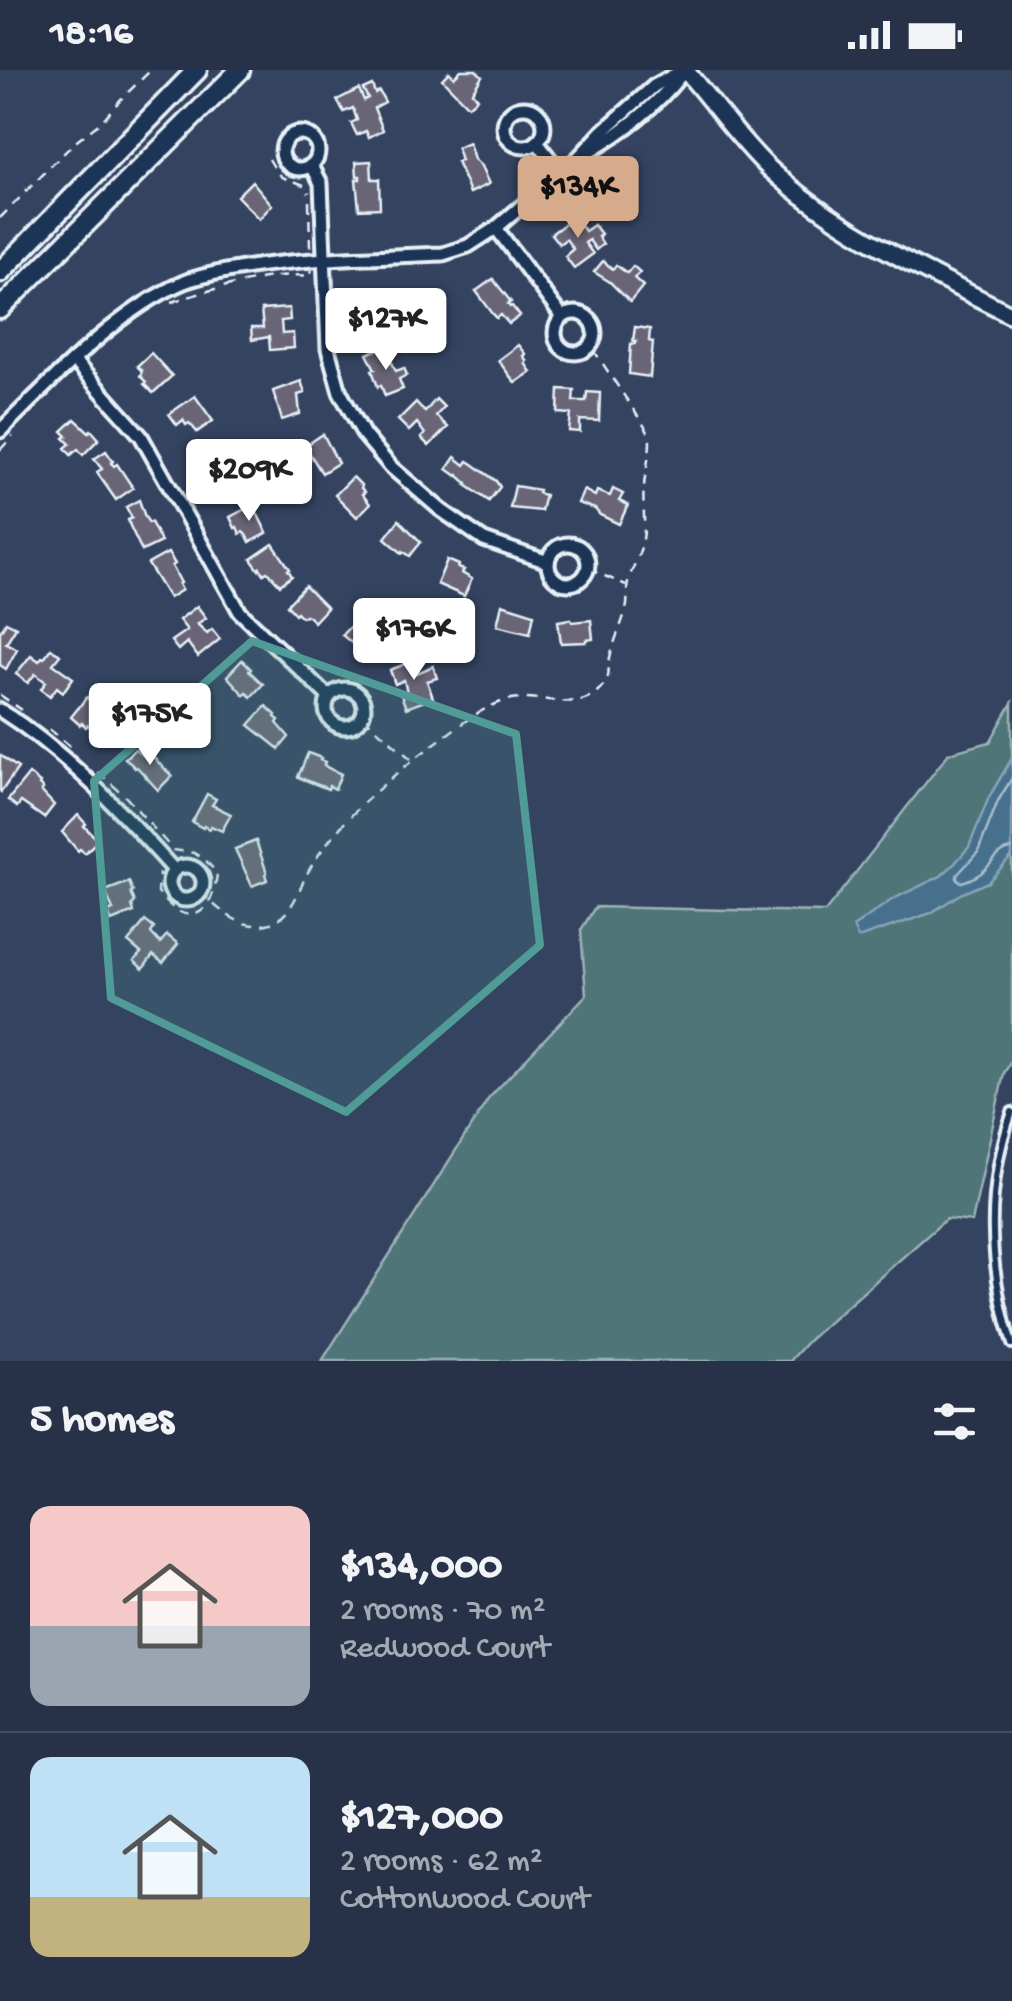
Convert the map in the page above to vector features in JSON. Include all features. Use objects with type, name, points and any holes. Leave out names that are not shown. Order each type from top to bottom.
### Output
[{"type":"main road","points":[[0,272],[197,70]]},
{"type":"main road","points":[[0,310],[240,70]]},
{"type":"street","points":[[0,432],[73,360],[142,305],[185,282],[228,270],[316,260],[443,254],[468,246],[663,97],[684,70],[766,165],[820,210],[883,249],[1012,314]]},
{"type":"street","points":[[537,142],[561,173]]},
{"type":"street","points":[[312,166],[321,183],[316,260],[328,349],[340,392],[364,435],[391,466],[441,510],[484,540],[548,562]]},
{"type":"street","points":[[496,228],[562,317]]},
{"type":"street","points":[[575,312],[590,318],[596,335],[590,346],[577,353],[558,344],[555,330],[562,317],[575,312]]},
{"type":"street","points":[[73,360],[141,436],[240,612],[329,698]]},
{"type":"street","points":[[570,544],[583,551],[588,568],[579,581],[568,584],[551,575],[548,562],[553,551],[570,544]]},
{"type":"street","points":[[345,688],[356,692],[364,702],[363,716],[351,727],[338,726],[326,709],[329,698],[345,688]]},
{"type":"street","points":[[0,710],[52,748],[111,800],[174,870]]},
{"type":"street","points":[[184,865],[200,871],[204,884],[201,892],[186,900],[173,894],[169,882],[174,870],[184,865]]},
{"type":"lane","points":[[1012,1112],[998,1162],[992,1240],[995,1275],[1012,1344]]},
{"type":"path","points":[[0,218],[152,70]]},
{"type":"path","points":[[171,302],[268,278],[310,276],[316,260],[309,193],[306,186],[278,176],[269,159]]},
{"type":"path","points":[[201,892],[220,912],[235,920],[247,924],[276,921],[295,902],[308,872],[327,844],[373,794],[412,760],[482,710],[511,700],[588,699],[602,688],[609,676],[609,662],[628,604],[627,585],[644,536],[649,435],[590,346]]},
{"type":"path","points":[[0,450],[18,430]]},
{"type":"path","points":[[588,568],[627,585]]},
{"type":"path","points":[[363,716],[412,760]]},
{"type":"highlighted area","points":[[252,641],[516,734],[540,945],[346,1112],[111,998],[94,781]]},
{"type":"green space","points":[[1012,703],[1012,1060],[1004,1073],[972,1222],[946,1219],[790,1361],[322,1361],[489,1098],[586,995],[581,930],[595,907],[825,912],[949,753],[990,742]]},
{"type":"water","points":[[1012,758],[1012,856],[988,882],[931,913],[858,938],[853,927],[893,899],[941,876],[969,847],[989,797]]},
{"type":"building","points":[[461,70],[476,70],[482,76],[472,92],[477,98],[468,106],[442,79],[449,72],[454,77]]},
{"type":"building","points":[[372,85],[385,102],[374,108],[383,130],[369,137],[366,131],[357,135],[351,123],[357,120],[353,108],[344,112],[337,100],[359,89],[364,100],[368,98],[363,89]]},
{"type":"building","points":[[469,143],[489,184],[470,193],[457,162],[461,161],[457,148]]},
{"type":"building","points":[[371,161],[372,179],[379,179],[380,208],[359,209],[356,179],[360,176],[356,162]]},
{"type":"building","points":[[252,181],[272,205],[259,219],[237,196]]},
{"type":"building","points":[[574,217],[585,231],[594,225],[603,244],[596,250],[589,240],[585,243],[593,254],[574,268],[565,256],[573,249],[566,239],[559,244],[551,234]]},
{"type":"building","points":[[603,261],[613,269],[616,265],[627,273],[633,266],[640,272],[634,278],[643,286],[630,302],[594,272]]},
{"type":"building","points":[[493,279],[520,316],[509,324],[501,315],[497,318],[493,314],[476,291]]},
{"type":"building","points":[[384,303],[386,335],[364,337],[364,304]]},
{"type":"building","points":[[289,308],[290,320],[281,321],[282,334],[293,333],[294,348],[270,350],[269,337],[252,340],[251,328],[263,328],[261,310]]},
{"type":"building","points":[[635,327],[650,329],[650,377],[629,374]]},
{"type":"building","points":[[518,345],[531,372],[515,383],[498,360]]},
{"type":"building","points":[[381,348],[396,371],[404,368],[407,375],[399,379],[403,389],[385,396],[367,354]]},
{"type":"building","points":[[151,353],[172,376],[153,393],[144,384],[137,366]]},
{"type":"building","points":[[301,381],[305,393],[298,395],[300,414],[282,420],[273,391]]},
{"type":"building","points":[[559,389],[574,390],[573,401],[586,401],[587,392],[600,393],[599,421],[580,420],[580,432],[569,431],[571,414],[558,413]]},
{"type":"building","points":[[195,396],[213,421],[197,432],[183,420],[177,425],[169,414]]},
{"type":"building","points":[[436,399],[444,407],[436,416],[448,427],[429,446],[421,438],[425,434],[417,423],[409,431],[398,420],[416,402],[425,412]]},
{"type":"building","points":[[75,419],[99,439],[83,455],[78,449],[71,455],[65,448],[70,444],[62,431]]},
{"type":"building","points":[[323,434],[338,463],[322,473],[305,446]]},
{"type":"building","points":[[106,451],[111,463],[117,464],[133,488],[116,500],[97,472],[102,469],[94,459]]},
{"type":"building","points":[[222,456],[236,477],[236,484],[220,493],[203,466]]},
{"type":"building","points":[[455,457],[465,465],[468,461],[496,481],[500,487],[489,501],[447,469]]},
{"type":"building","points":[[353,477],[370,504],[357,517],[335,495]]},
{"type":"building","points":[[515,486],[539,490],[545,495],[541,511],[510,508]]},
{"type":"building","points":[[613,489],[623,494],[619,501],[628,505],[619,524],[578,503],[584,490],[595,496],[597,491],[610,496]]},
{"type":"building","points":[[139,500],[161,542],[142,551],[126,507]]},
{"type":"building","points":[[253,505],[267,533],[250,542],[230,517]]},
{"type":"building","points":[[399,520],[421,542],[410,556],[385,538]]},
{"type":"building","points":[[273,544],[292,576],[280,585],[251,559]]},
{"type":"building","points":[[168,553],[182,590],[169,598],[148,564]]},
{"type":"building","points":[[447,560],[459,565],[462,573],[472,579],[464,596],[437,584]]},
{"type":"building","points":[[305,586],[327,608],[314,622],[308,616],[295,614],[287,605]]},
{"type":"building","points":[[502,604],[534,614],[530,633],[497,625]]},
{"type":"building","points":[[197,606],[206,618],[197,624],[207,633],[212,629],[220,639],[198,657],[187,642],[178,650],[171,641],[187,630],[179,620]]},
{"type":"building","points":[[357,619],[380,641],[367,656],[342,635]]},
{"type":"building","points":[[591,620],[593,639],[561,643],[558,621]]},
{"type":"building","points":[[6,622],[16,627],[6,643],[17,649],[6,669],[0,665],[0,632]]},
{"type":"building","points":[[51,648],[60,655],[53,664],[73,678],[63,692],[57,687],[50,696],[41,689],[46,682],[35,674],[28,683],[16,674],[31,655],[39,661]]},
{"type":"building","points":[[242,660],[263,684],[251,697],[246,692],[244,695],[227,676]]},
{"type":"building","points":[[413,661],[417,673],[433,666],[437,678],[427,681],[433,698],[406,708],[401,695],[407,693],[404,680],[395,684],[390,670]]},
{"type":"building","points":[[87,697],[110,717],[98,731],[71,717]]},
{"type":"building","points":[[266,706],[289,737],[279,749],[249,725]]},
{"type":"building","points":[[135,749],[145,757],[153,757],[172,776],[158,790],[125,758]]},
{"type":"building","points":[[308,753],[341,774],[335,789],[298,777]]},
{"type":"building","points":[[0,755],[18,768],[1,792],[0,791]]},
{"type":"building","points":[[29,774],[54,805],[44,818],[21,802],[17,807],[8,800]]},
{"type":"building","points":[[207,794],[216,799],[212,805],[231,814],[222,831],[192,822]]},
{"type":"building","points":[[78,815],[98,840],[85,853],[78,851],[62,832]]},
{"type":"building","points":[[256,841],[267,880],[252,886],[235,849]]},
{"type":"building","points":[[129,882],[134,912],[111,921],[108,912],[113,910],[105,891]]},
{"type":"building","points":[[145,921],[154,928],[151,933],[160,943],[167,935],[178,944],[163,963],[153,955],[143,969],[134,961],[141,953],[128,942]]}]
